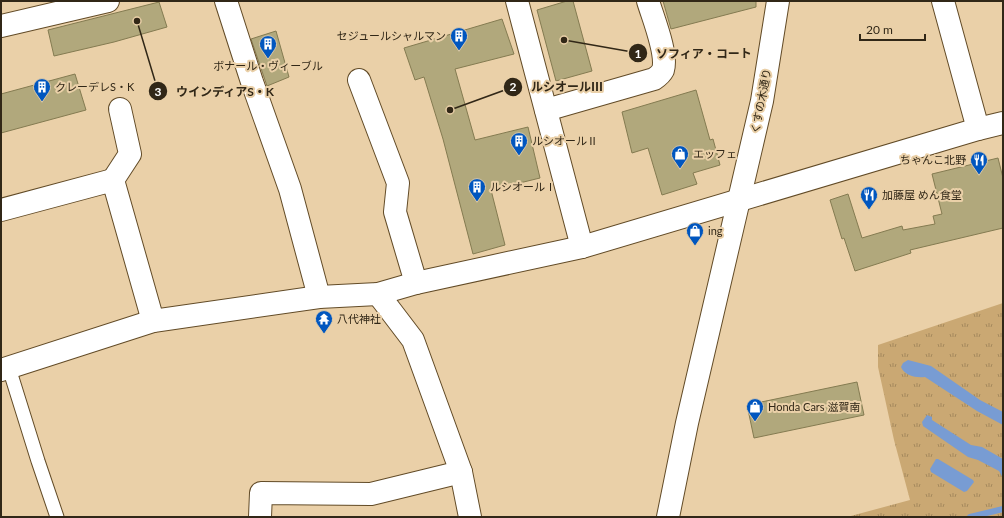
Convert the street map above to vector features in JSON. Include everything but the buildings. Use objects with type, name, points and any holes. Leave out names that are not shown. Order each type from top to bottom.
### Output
[{"type":"street","points":[[1,26],[108,1]]},
{"type":"street","points":[[226,1],[252,82],[290,189],[319,297]]},
{"type":"street","points":[[517,1],[582,247]]},
{"type":"street","points":[[546,110],[654,79],[659,75],[662,70],[664,55],[648,1]]},
{"type":"street","name":"くすの木通り","points":[[668,517],[687,422],[740,201],[762,100],[778,1]]},
{"type":"street","points":[[943,1],[978,129]]},
{"type":"street","points":[[359,80],[398,183],[395,212],[416,283]]},
{"type":"street","points":[[1,210],[113,180],[130,154],[120,109]]},
{"type":"street","points":[[5,369],[153,321],[319,297],[378,294],[416,283],[582,247],[978,129],[1003,123]]},
{"type":"street","points":[[113,180],[153,321]]},
{"type":"street","points":[[378,294],[412,340],[461,472],[470,517]]},
{"type":"street","points":[[260,517],[261,493],[371,494],[461,472]]},
{"type":"lane","points":[[5,369],[58,517]]},
{"type":"green space","points":[[1003,303],[1003,517],[847,517],[910,500],[894,440],[878,367],[878,345]]},
{"type":"water","points":[[908,360],[931,366],[980,400],[1003,412],[1003,425],[977,411],[925,377],[915,377],[905,372],[901,367],[903,363]]},
{"type":"water","points":[[927,415],[932,417],[932,420],[971,445],[982,447],[1003,459],[1003,478],[999,471],[978,460],[968,457],[923,426],[922,422]]},
{"type":"water","points":[[936,459],[973,480],[974,482],[967,491],[964,492],[931,472],[930,469]]},
{"type":"waterway","points":[[970,517],[1003,509]]},
{"type":"place","name":"ウインディアS・K","points":[[137,21]]},
{"type":"place","name":"ソフィア・コート","points":[[564,40]]},
{"type":"place","name":"セジュールシャルマン","points":[[459,51]]},
{"type":"place","name":"ボナール・ヴィーブル","points":[[268,59]]},
{"type":"place","name":"クレーデレS・K","points":[[42,102]]},
{"type":"place","name":"ルシオールⅢ","points":[[450,110]]},
{"type":"place","name":"ルシオールⅡ","points":[[519,156]]},
{"type":"place","name":"エッフェ","points":[[680,169]]},
{"type":"place","name":"ちゃんこ北野","points":[[979,175]]},
{"type":"place","name":"ルシオールⅠ","points":[[477,202]]},
{"type":"place","name":"加藤屋 めん食堂","points":[[869,210]]},
{"type":"place","name":"ing","points":[[695,246]]},
{"type":"place","name":"八代神社","points":[[324,334]]},
{"type":"place","name":"Honda Cars 滋賀南","points":[[755,422]]}]
